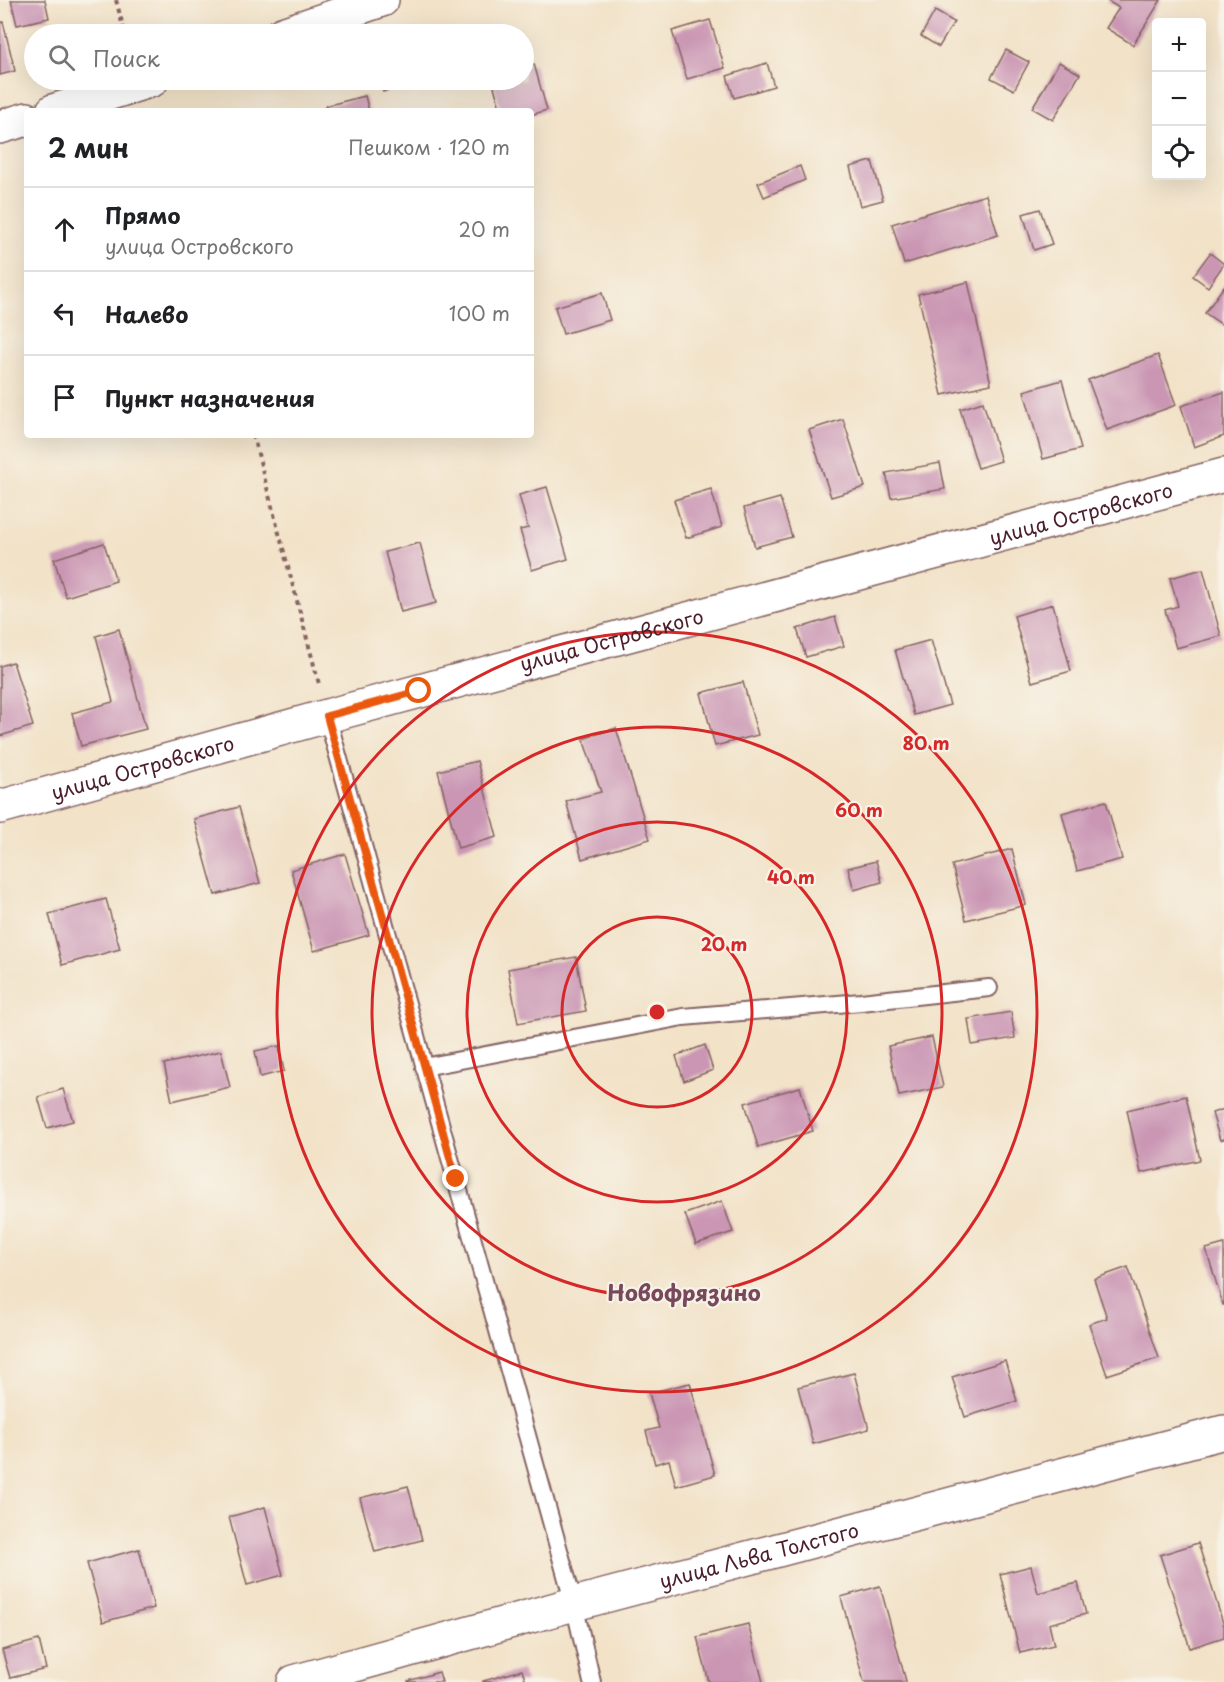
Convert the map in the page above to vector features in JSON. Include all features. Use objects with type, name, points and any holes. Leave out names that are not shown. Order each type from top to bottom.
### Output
[{"type":"street","points":[[311,24],[382,0]]},
{"type":"street","points":[[63,108],[120,90]]},
{"type":"street","points":[[0,127],[24,120]]},
{"type":"street","name":"улица Островского","points":[[0,807],[327,716],[1224,475]]},
{"type":"street","name":"улица Льва Толстого","points":[[294,1682],[574,1604],[1224,1432]]},
{"type":"lane","points":[[327,716],[574,1604],[592,1682]]},
{"type":"lane","points":[[424,1067],[683,1017],[861,1002],[989,988]]},
{"type":"path","points":[[116,0],[122,24]]},
{"type":"path","points":[[254,438],[327,716]]},
{"type":"building","points":[[11,0],[45,0],[49,18],[17,25]]},
{"type":"building","points":[[1106,0],[1161,0],[1133,45],[1106,28],[1119,8]]},
{"type":"building","points":[[935,11],[954,22],[939,47],[921,36]]},
{"type":"building","points":[[710,20],[725,68],[687,79],[672,31]]},
{"type":"building","points":[[3,22],[15,71],[0,75],[0,23]]},
{"type":"building","points":[[1006,50],[1029,62],[1014,90],[991,78]]},
{"type":"building","points":[[1059,62],[1080,74],[1053,120],[1032,108]]},
{"type":"building","points":[[767,63],[774,86],[734,98],[727,76]]},
{"type":"building","points":[[534,64],[547,110],[534,114],[534,108],[500,108],[495,90],[534,90]]},
{"type":"building","points":[[365,96],[368,108],[325,108],[325,106]]},
{"type":"building","points":[[872,161],[883,200],[860,206],[850,167]]},
{"type":"building","points":[[800,166],[805,180],[764,197],[758,183]]},
{"type":"building","points":[[986,195],[998,235],[904,264],[892,224]]},
{"type":"building","points":[[1040,209],[1052,244],[1034,250],[1023,214]]},
{"type":"building","points":[[1210,253],[1224,264],[1208,287],[1193,276]]},
{"type":"building","points":[[968,282],[991,384],[942,395],[918,294]]},
{"type":"building","points":[[1224,286],[1224,326],[1205,313]]},
{"type":"building","points":[[602,293],[610,320],[563,334],[555,307]]},
{"type":"building","points":[[1158,355],[1176,405],[1107,430],[1088,380]]},
{"type":"building","points":[[1062,380],[1081,449],[1043,459],[1024,391]]},
{"type":"building","points":[[1224,392],[1224,436],[1194,447],[1181,406]]},
{"type":"building","points":[[983,402],[1001,461],[978,468],[960,409]]},
{"type":"building","points":[[843,419],[865,487],[831,497],[809,430]]},
{"type":"building","points":[[940,463],[945,489],[891,498],[886,473]]},
{"type":"building","points":[[547,487],[568,559],[532,570],[520,530],[528,528],[519,495]]},
{"type":"building","points":[[711,489],[722,527],[686,538],[674,500]]},
{"type":"building","points":[[780,498],[792,537],[755,547],[744,508]]},
{"type":"building","points":[[104,543],[116,581],[66,597],[54,559]]},
{"type":"building","points":[[420,543],[436,603],[401,612],[385,552]]},
{"type":"building","points":[[1203,569],[1221,636],[1176,648],[1165,610],[1178,606],[1170,578]]},
{"type":"building","points":[[1053,604],[1071,671],[1032,682],[1014,616]]},
{"type":"building","points":[[835,617],[844,646],[806,657],[797,629]]},
{"type":"building","points":[[119,629],[146,729],[81,746],[72,713],[113,702],[96,636]]},
{"type":"building","points":[[931,640],[950,705],[914,715],[895,650]]},
{"type":"building","points":[[13,662],[33,726],[0,736],[0,666]]},
{"type":"building","points":[[743,682],[758,735],[715,746],[701,693]]},
{"type":"building","points":[[616,728],[650,839],[582,859],[566,801],[601,792],[583,739]]},
{"type":"building","points":[[477,761],[497,837],[458,848],[438,771]]},
{"type":"building","points":[[1106,801],[1122,859],[1077,871],[1062,813]]},
{"type":"building","points":[[239,807],[260,883],[215,895],[194,819]]},
{"type":"building","points":[[1012,849],[1026,905],[966,920],[952,865]]},
{"type":"building","points":[[345,854],[369,935],[314,951],[291,870]]},
{"type":"building","points":[[876,861],[882,882],[854,890],[848,868]]},
{"type":"building","points":[[106,899],[120,949],[62,965],[49,914]]},
{"type":"building","points":[[576,957],[586,1011],[518,1023],[508,969]]},
{"type":"building","points":[[1011,1012],[1015,1038],[972,1045],[968,1019]]},
{"type":"building","points":[[932,1037],[943,1087],[899,1096],[888,1046]]},
{"type":"building","points":[[705,1045],[713,1070],[684,1081],[676,1056]]},
{"type":"building","points":[[279,1046],[284,1071],[260,1077],[255,1051]]},
{"type":"building","points":[[221,1051],[230,1087],[172,1101],[164,1064]]},
{"type":"building","points":[[800,1087],[813,1131],[758,1147],[745,1103]]},
{"type":"building","points":[[63,1089],[73,1121],[47,1128],[38,1097]]},
{"type":"building","points":[[1186,1096],[1200,1160],[1141,1173],[1127,1110]]},
{"type":"building","points":[[1224,1109],[1224,1139],[1220,1140],[1212,1113]]},
{"type":"building","points":[[722,1201],[733,1232],[696,1244],[685,1214]]},
{"type":"building","points":[[1224,1244],[1224,1305],[1223,1305],[1206,1249]]},
{"type":"building","points":[[1128,1267],[1159,1358],[1107,1375],[1089,1324],[1107,1318],[1094,1279]]},
{"type":"building","points":[[1005,1361],[1017,1401],[965,1417],[952,1377]]},
{"type":"building","points":[[854,1373],[869,1429],[813,1444],[798,1387]]},
{"type":"building","points":[[690,1383],[715,1475],[676,1486],[669,1460],[655,1464],[646,1431],[659,1428],[649,1393]]},
{"type":"building","points":[[408,1486],[422,1540],[375,1552],[360,1498]]},
{"type":"building","points":[[265,1507],[283,1575],[247,1585],[229,1517]]},
{"type":"building","points":[[1198,1543],[1224,1626],[1224,1637],[1190,1648],[1160,1555]]},
{"type":"building","points":[[139,1549],[154,1608],[103,1622],[87,1563]]},
{"type":"building","points":[[1031,1566],[1038,1593],[1078,1583],[1086,1614],[1049,1624],[1054,1645],[1020,1653],[1000,1574]]},
{"type":"building","points":[[880,1586],[906,1681],[903,1682],[864,1682],[841,1597]]},
{"type":"building","points":[[748,1624],[763,1682],[709,1682],[697,1637]]},
{"type":"building","points":[[39,1640],[46,1669],[10,1678],[2,1650]]},
{"type":"building","points":[[522,1670],[526,1682],[483,1682],[483,1681]]},
{"type":"building","points":[[439,1672],[442,1682],[408,1682],[408,1681]]},
{"type":"district","name":"Новофрязино","points":[[684,1291]]},
{"type":"route","points":[[419,691],[327,716],[456,1179]]}]
